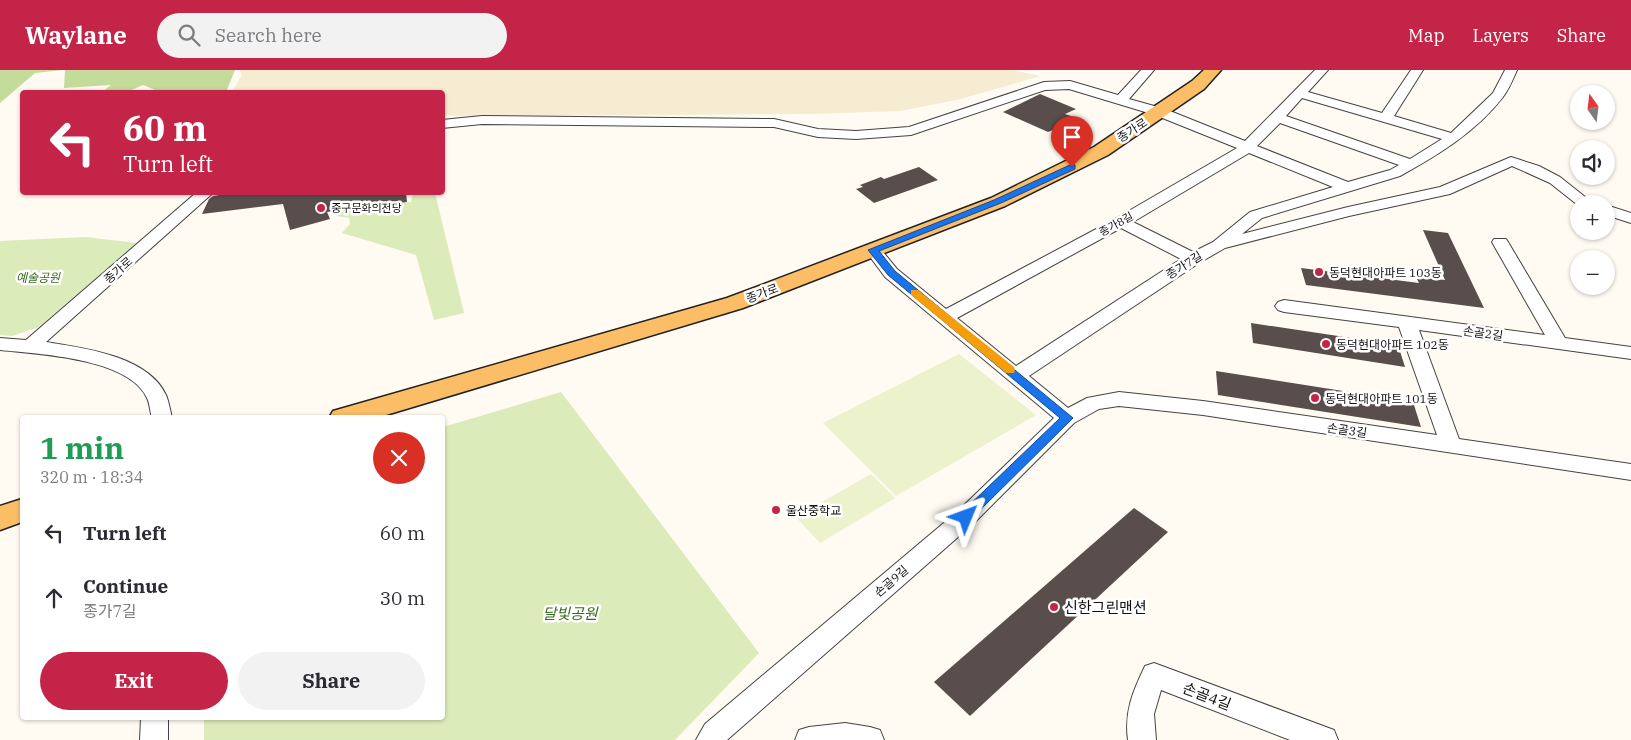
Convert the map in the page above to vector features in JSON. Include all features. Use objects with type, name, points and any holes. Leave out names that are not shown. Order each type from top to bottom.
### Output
[{"type":"main road","name":"종가로","points":[[352,415],[735,303],[998,202],[1101,151],[1160,112],[1214,70]]},
{"type":"main road","points":[[0,518],[20,512]]},
{"type":"street","points":[[1122,100],[1148,70]]},
{"type":"street","name":"종가8길","points":[[944,318],[1121,222],[1240,153],[1278,118],[1322,70]]},
{"type":"street","points":[[1386,118],[1417,70]]},
{"type":"street","name":"종가7길","points":[[1016,375],[1193,258],[1219,245],[1256,215],[1395,173],[1454,138],[1498,95],[1511,70]]},
{"type":"street","name":"종가로","points":[[445,124],[482,120],[769,123],[818,133],[882,134],[911,131],[1050,84],[1084,88],[1160,112]]},
{"type":"street","points":[[1301,94],[1454,138]]},
{"type":"street","points":[[1160,112],[1346,187]]},
{"type":"street","points":[[1278,118],[1411,164]]},
{"type":"street","points":[[1219,245],[1348,212],[1445,191],[1512,161],[1537,170],[1569,189],[1575,195]]},
{"type":"street","name":"종가로","points":[[30,347],[203,195]]},
{"type":"street","points":[[1615,213],[1631,218]]},
{"type":"street","points":[[1121,222],[1193,258]]},
{"type":"street","points":[[1500,242],[1560,343]]},
{"type":"street","points":[[873,250],[891,273],[1067,418]]},
{"type":"street","name":"손골2길","points":[[1284,306],[1631,352]]},
{"type":"street","points":[[1407,323],[1451,445]]},
{"type":"street","points":[[0,344],[96,357],[122,366],[152,390],[162,407],[162,415]]},
{"type":"street","name":"손골3길","points":[[1067,418],[1094,403],[1119,399],[1203,408],[1631,472]]},
{"type":"street","name":"손골9길","points":[[710,740],[830,633],[966,517],[1067,418]]},
{"type":"street","name":"손골4길","points":[[1142,740],[1139,723],[1142,706],[1154,675],[1324,740]]},
{"type":"street","points":[[154,740],[155,720]]},
{"type":"street","points":[[809,740],[845,736],[870,740]]},
{"type":"shaded area","points":[[240,70],[1013,70],[1040,76],[961,99],[900,111],[811,114],[456,116],[445,115],[445,90],[233,90],[242,75]]},
{"type":"green space","points":[[0,70],[63,70],[35,73],[0,103]]},
{"type":"green space","points":[[65,70],[235,70],[227,90],[155,90],[143,85],[132,90],[105,90],[111,85],[64,88]]},
{"type":"green space","points":[[413,195],[435,195],[464,313],[434,320],[416,255],[342,233],[350,224],[349,218],[336,216],[335,211],[411,202]]},
{"type":"green space","name":"예술공원","points":[[86,237],[137,243],[39,327],[12,336],[0,335],[0,241]]},
{"type":"green space","points":[[959,354],[1036,415],[896,496],[823,423]]},
{"type":"green space","name":"달빛공원","points":[[561,392],[759,653],[675,740],[204,740],[204,720],[445,720],[445,426]]},
{"type":"green space","points":[[871,474],[895,498],[820,543],[796,517]]},
{"type":"building","points":[[1040,94],[1076,109],[1065,114],[1080,119],[1061,129],[1058,128],[1048,132],[1003,112]]},
{"type":"building","points":[[919,167],[938,180],[874,203],[856,189],[863,187],[860,185],[881,177],[884,179]]},
{"type":"building","name":"중구문화의전당","points":[[406,195],[407,202],[327,212],[330,219],[290,230],[283,204],[202,214],[209,199],[213,196]]},
{"type":"building","name":"동덕현대아파트 103동","points":[[1423,230],[1448,233],[1484,308],[1306,285],[1301,268],[1419,283],[1416,277],[1445,280]]},
{"type":"building","name":"동덕현대아파트 102동","points":[[1251,323],[1398,345],[1405,367],[1253,343]]},
{"type":"building","name":"동덕현대아파트 101동","points":[[1216,371],[1413,402],[1421,427],[1218,395]]},
{"type":"building","name":"신한그린맨션","points":[[1134,508],[1168,532],[970,716],[934,682]]},
{"type":"slow traffic","points":[[914,293],[1010,370]]},
{"type":"place","name":"중구문화의전당","points":[[321,208]]},
{"type":"place","name":"동덕현대아파트 103동","points":[[1319,272]]},
{"type":"place","name":"동덕현대아파트 102동","points":[[1326,344]]},
{"type":"place","name":"동덕현대아파트 101동","points":[[1315,398]]},
{"type":"place","name":"울산중학교","points":[[776,510]]},
{"type":"place","name":"신한그린맨션","points":[[1054,607]]},
{"type":"route","points":[[966,517],[1067,418],[891,273],[873,250],[998,202],[1072,167]]}]
